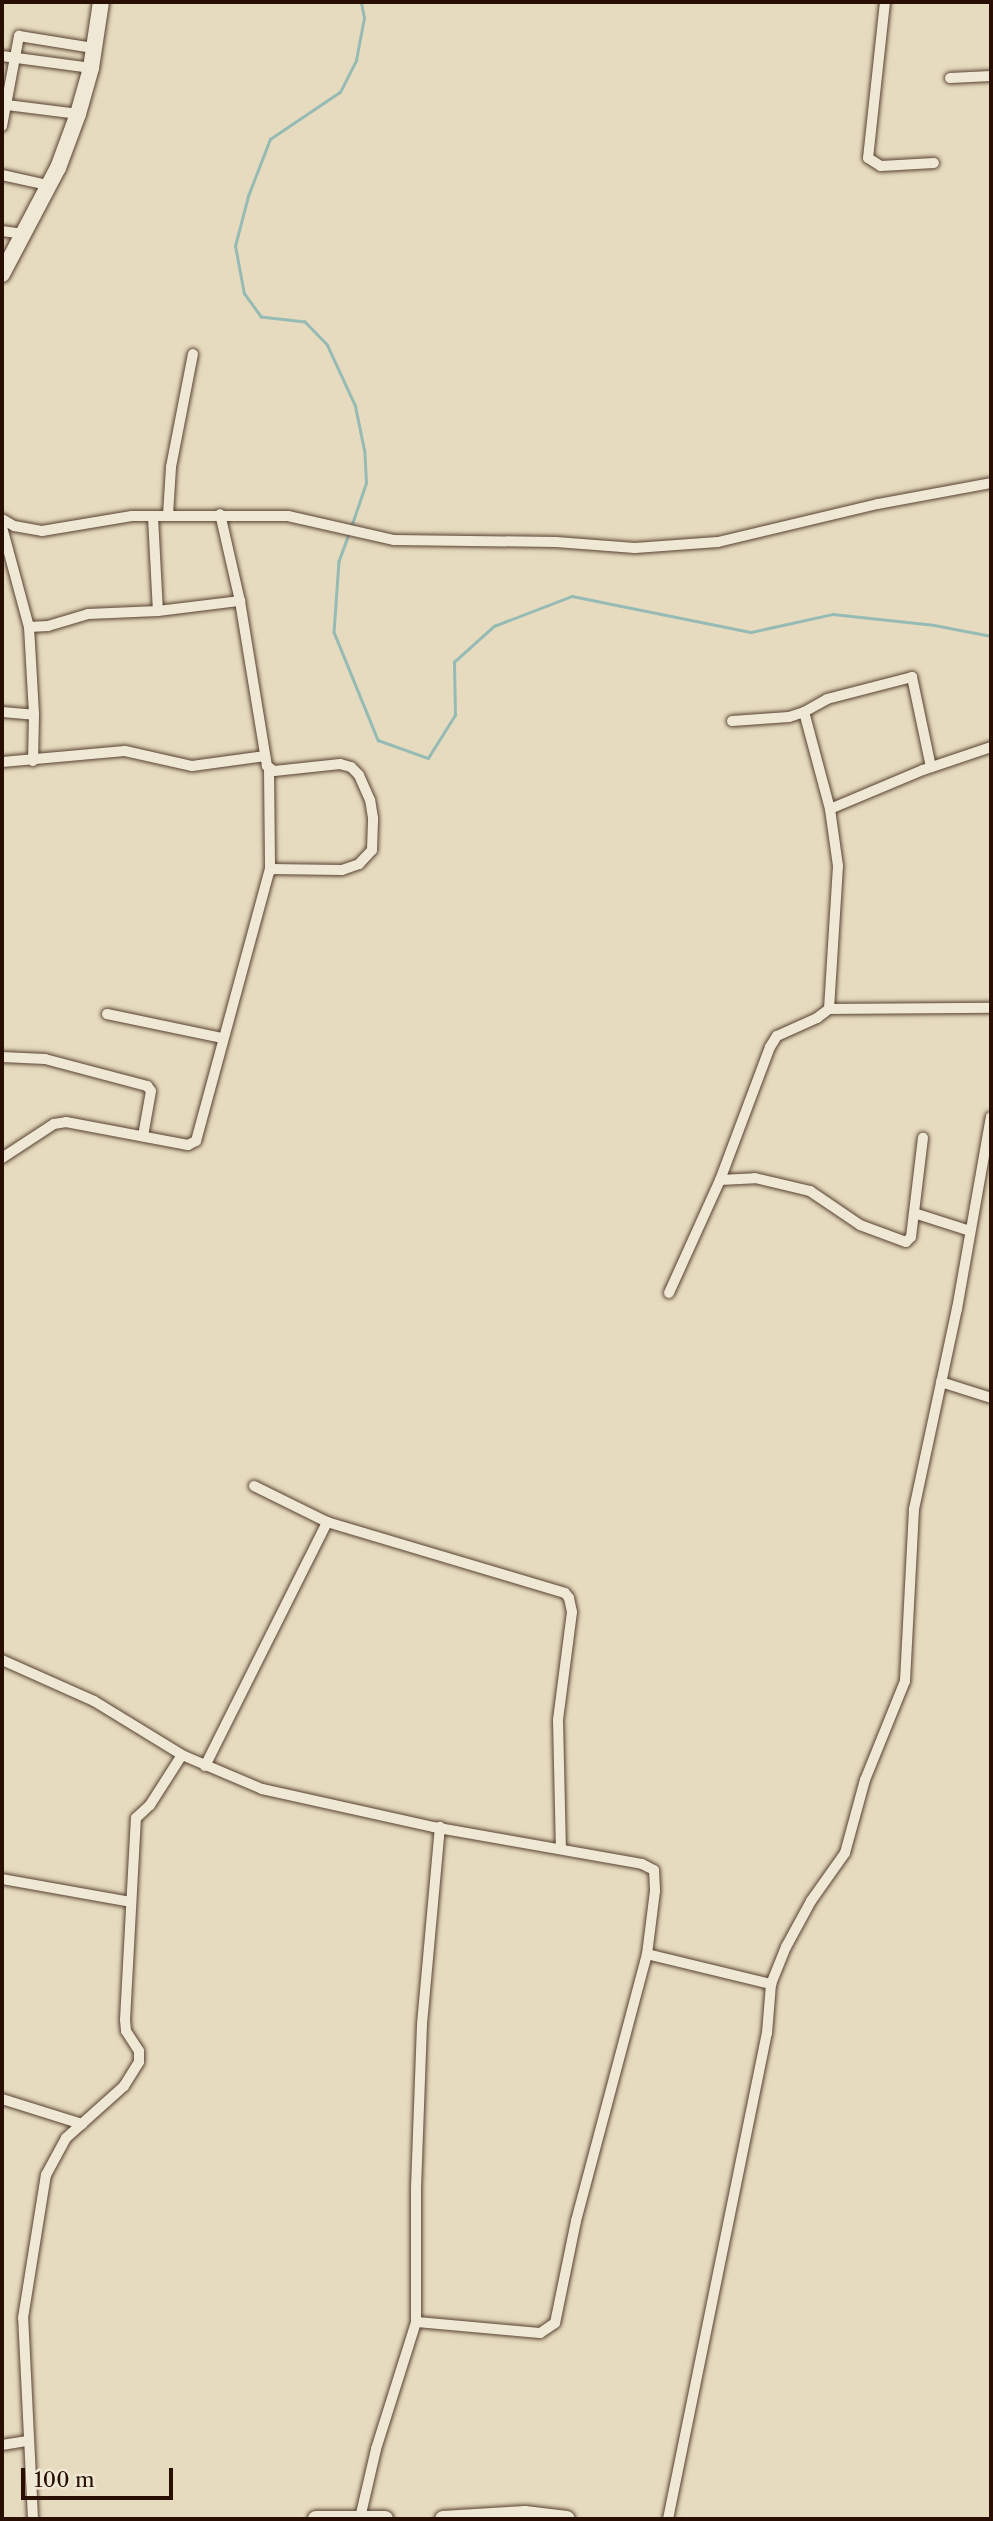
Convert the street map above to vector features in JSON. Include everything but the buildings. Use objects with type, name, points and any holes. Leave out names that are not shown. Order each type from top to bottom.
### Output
[{"type":"street","points":[[2,274],[48,185],[78,114],[91,68],[101,2]]},
{"type":"street","points":[[885,2],[868,158],[881,166],[934,163]]},
{"type":"street","points":[[2,126],[18,38],[21,35],[93,48]]},
{"type":"street","points":[[2,56],[91,68]]},
{"type":"street","points":[[950,78],[991,76]]},
{"type":"street","points":[[7,105],[78,114]]},
{"type":"street","points":[[2,175],[48,185]]},
{"type":"street","points":[[2,231],[23,234]]},
{"type":"street","points":[[168,515],[173,454],[193,354]]},
{"type":"street","points":[[2,519],[14,526],[42,530],[111,518],[220,514],[288,516],[394,540],[674,547],[718,542],[878,504],[991,483]]},
{"type":"street","points":[[2,1158],[54,1124],[66,1122],[188,1145],[196,1141],[222,1038],[270,871],[269,769],[240,601],[220,514]]},
{"type":"street","points":[[153,517],[158,611]]},
{"type":"street","points":[[2,527],[29,627],[34,715],[33,761]]},
{"type":"street","points":[[29,627],[48,626],[88,614],[158,611],[240,601]]},
{"type":"street","points":[[732,722],[789,717],[827,699],[912,677],[931,767]]},
{"type":"street","points":[[2,712],[34,715]]},
{"type":"street","points":[[804,712],[830,809],[838,866],[829,1009]]},
{"type":"street","points":[[830,809],[931,767],[991,747]]},
{"type":"street","points":[[2,762],[125,751],[192,766],[265,756]]},
{"type":"street","points":[[269,769],[340,764],[351,767],[359,775],[370,800],[373,818],[372,850],[359,864],[342,870],[275,867],[270,871]]},
{"type":"street","points":[[669,1293],[720,1180],[770,1047],[788,1030],[817,1018],[829,1009],[991,1008]]},
{"type":"street","points":[[107,1014],[222,1038]]},
{"type":"street","points":[[2,1057],[45,1059],[147,1086],[151,1091],[143,1136]]},
{"type":"street","points":[[668,2519],[764,2046],[771,1984],[786,1947],[811,1901],[845,1853],[865,1780],[905,1681],[914,1509],[971,1231],[991,1116]]},
{"type":"street","points":[[720,1180],[755,1178],[810,1191],[860,1225],[903,1242],[911,1237],[923,1138]]},
{"type":"street","points":[[914,1213],[971,1231]]},
{"type":"street","points":[[941,1382],[991,1398]]},
{"type":"street","points":[[254,1486],[327,1522],[565,1593],[572,1612],[558,1720],[561,1848]]},
{"type":"street","points":[[205,1766],[327,1522]]},
{"type":"street","points":[[2,1660],[94,1701],[182,1755],[262,1789],[329,1806],[642,1864],[653,1870],[655,1891],[647,1954],[576,2221],[552,2328],[533,2333],[416,2322]]},
{"type":"street","points":[[33,2519],[23,2318],[44,2185],[54,2156],[66,2138],[124,2086],[139,2062],[139,2051],[126,2031],[125,2020],[136,1818],[150,1805],[182,1755]]},
{"type":"street","points":[[360,2518],[376,2449],[416,2322],[416,2188],[422,2024],[440,1827]]},
{"type":"street","points":[[2,1879],[131,1902]]},
{"type":"street","points":[[647,1954],[771,1984]]},
{"type":"street","points":[[2,2099],[82,2124]]},
{"type":"street","points":[[2,2445],[28,2441]]},
{"type":"street","points":[[443,2519],[525,2514],[568,2519]]},
{"type":"street","points":[[316,2519],[385,2519]]},
{"type":"waterway","points":[[351,527],[366,483],[364,450],[355,406],[327,345],[305,322],[261,317],[244,294],[235,246],[248,196],[270,139],[340,92],[356,60],[364,18],[361,2]]},
{"type":"waterway","points":[[349,534],[339,561],[334,632],[378,740],[428,758],[455,715],[454,662],[494,626],[572,596],[751,632],[833,614],[934,625],[991,636]]}]
